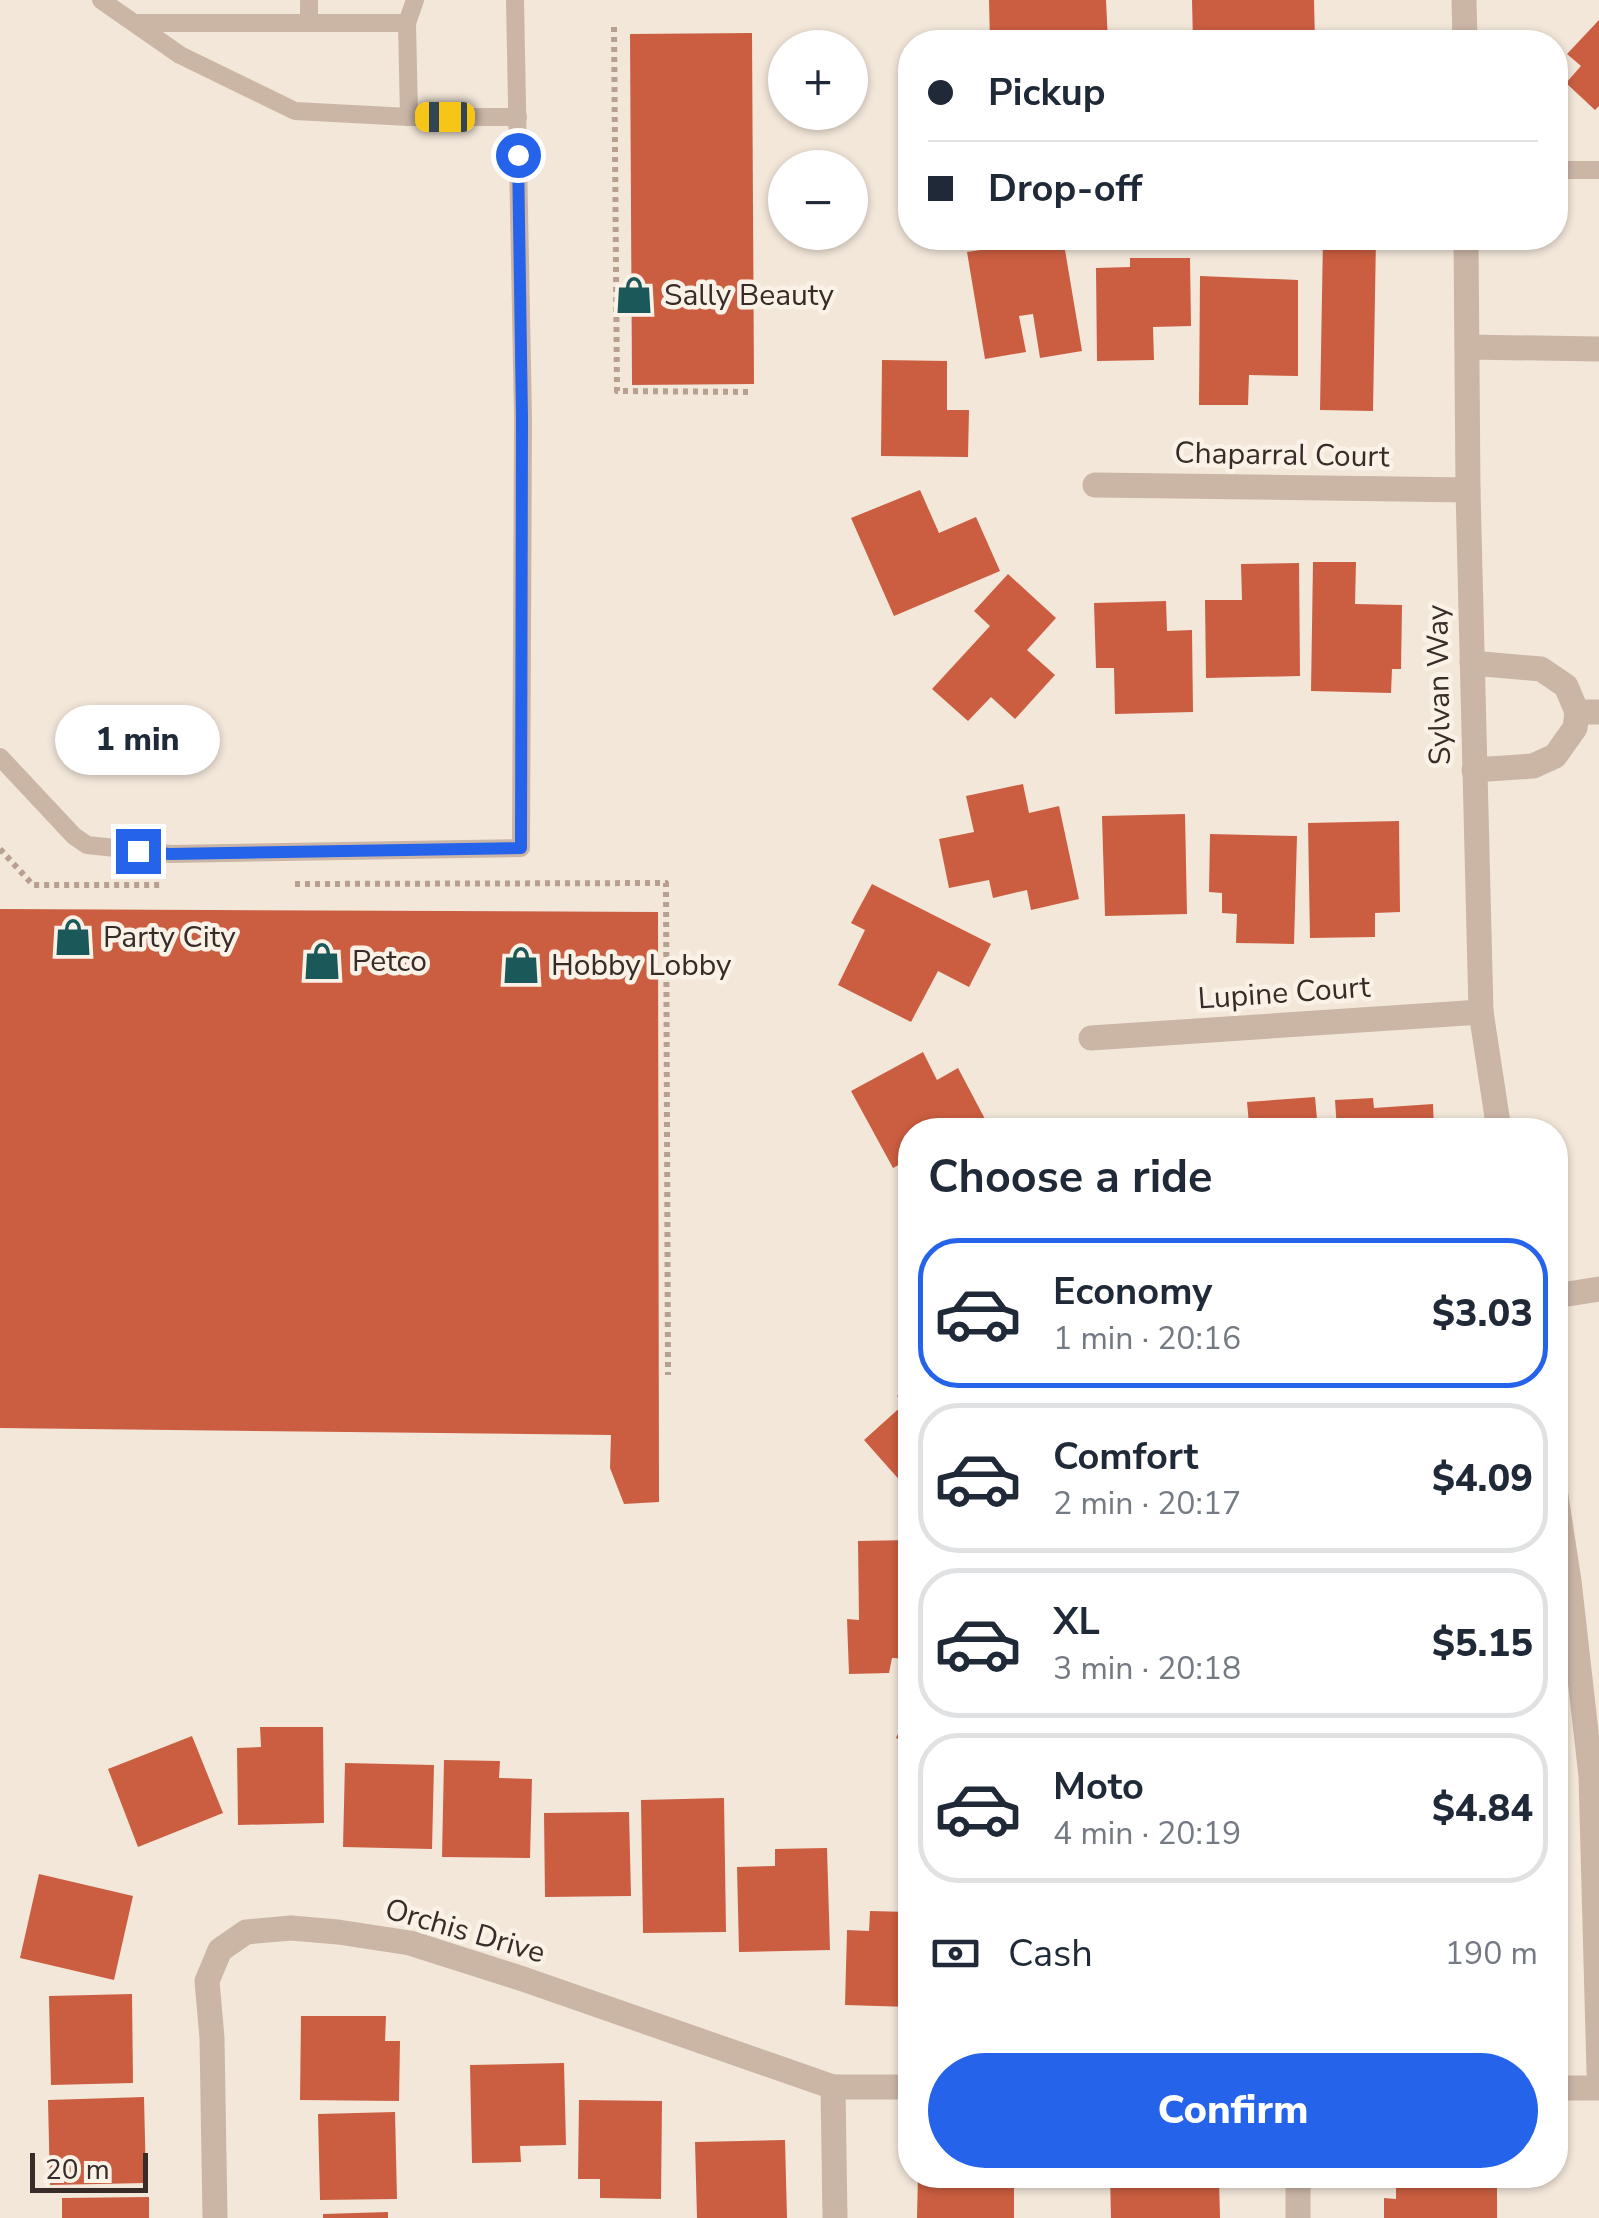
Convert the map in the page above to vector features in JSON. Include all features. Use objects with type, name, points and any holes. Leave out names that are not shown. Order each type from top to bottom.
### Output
[{"type":"street","points":[[1464,0],[1465,30]]},
{"type":"street","name":"Sylvan Way","points":[[1466,250],[1481,1012],[1497,1118]]},
{"type":"street","points":[[1467,347],[1599,349]]},
{"type":"street","name":"Chaparral Court","points":[[1095,485],[1468,490]]},
{"type":"street","points":[[1472,663],[1540,668],[1566,686],[1588,712],[1554,756],[1533,766],[1474,770]]},
{"type":"street","name":"Lupine Court","points":[[1091,1038],[1481,1012]]},
{"type":"street","points":[[1568,1294],[1599,1289]]},
{"type":"street","points":[[1568,1621],[1596,1836],[1599,2072]]},
{"type":"street","name":"Orchis Drive","points":[[215,2218],[212,2038],[207,1980],[220,1950],[246,1932],[291,1928],[410,1943],[833,2087],[898,2087]]},
{"type":"street","points":[[833,2087],[834,2218]]},
{"type":"street","points":[[1568,2088],[1599,2088]]},
{"type":"street","points":[[1298,2188],[1298,2218]]},
{"type":"lane","points":[[101,0],[180,55],[295,112],[518,117]]},
{"type":"lane","points":[[309,0],[309,23]]},
{"type":"lane","points":[[409,117],[407,23],[415,0]]},
{"type":"lane","points":[[4,768],[74,836],[86,845],[104,848],[170,854],[521,848],[522,418],[515,0]]},
{"type":"lane","points":[[136,23],[407,23]]},
{"type":"lane","points":[[1568,170],[1599,170]]},
{"type":"path","points":[[614,26],[617,391],[752,392]]},
{"type":"path","points":[[0,849],[33,885],[172,884]]},
{"type":"path","points":[[290,884],[666,882],[668,1375]]},
{"type":"building","points":[[989,0],[1106,0],[1107,30],[990,30]]},
{"type":"building","points":[[1192,0],[1314,0],[1315,30],[1193,30]]},
{"type":"building","points":[[1599,20],[1599,106],[1595,110],[1568,85],[1581,66],[1568,53]]},
{"type":"building","points":[[752,33],[754,384],[632,385],[630,34]]},
{"type":"building","points":[[1065,250],[1082,351],[1040,358],[1033,314],[1019,316],[1026,352],[985,359],[967,252]]},
{"type":"building","points":[[1323,250],[1376,250],[1373,411],[1320,410]]},
{"type":"building","points":[[1130,258],[1190,258],[1191,326],[1153,327],[1154,360],[1097,361],[1096,268],[1130,267]]},
{"type":"building","points":[[1200,276],[1298,280],[1298,376],[1249,375],[1248,405],[1199,405]]},
{"type":"building","points":[[882,360],[947,361],[947,410],[969,410],[968,457],[881,456]]},
{"type":"building","points":[[920,490],[939,533],[976,517],[1000,571],[894,616],[851,518]]},
{"type":"building","points":[[1313,562],[1356,562],[1355,604],[1402,605],[1401,669],[1392,669],[1391,693],[1311,691]]},
{"type":"building","points":[[1299,563],[1300,676],[1206,678],[1205,600],[1242,600],[1241,564]]},
{"type":"building","points":[[1008,574],[1056,618],[1027,650],[1055,675],[1015,719],[991,697],[968,721],[932,689],[990,626],[974,611]]},
{"type":"building","points":[[1166,601],[1167,631],[1192,630],[1193,712],[1115,714],[1114,668],[1096,668],[1094,603]]},
{"type":"building","points":[[1023,784],[1029,813],[1059,806],[1079,899],[1031,910],[1027,890],[993,898],[989,880],[949,888],[939,839],[974,832],[966,796]]},
{"type":"building","points":[[1185,814],[1187,914],[1105,916],[1102,816]]},
{"type":"building","points":[[1399,821],[1400,912],[1375,913],[1375,937],[1310,938],[1308,823]]},
{"type":"building","points":[[1210,834],[1297,836],[1294,944],[1236,943],[1237,914],[1222,913],[1222,893],[1209,892]]},
{"type":"building","points":[[872,884],[991,944],[969,987],[938,971],[911,1022],[838,985],[865,930],[851,923]]},
{"type":"building","points":[[0,909],[658,912],[659,1502],[624,1504],[610,1468],[611,1435],[0,1428]]},
{"type":"building","points":[[923,1052],[937,1080],[958,1068],[984,1118],[898,1118],[898,1165],[893,1168],[851,1091]]},
{"type":"building","points":[[1315,1097],[1317,1118],[1248,1118],[1247,1102]]},
{"type":"building","points":[[1373,1098],[1374,1108],[1433,1104],[1434,1118],[1336,1118],[1335,1100]]},
{"type":"building","points":[[898,1409],[898,1478],[864,1440]]},
{"type":"building","points":[[898,1540],[898,1658],[892,1658],[889,1673],[849,1674],[847,1619],[859,1620],[858,1541]]},
{"type":"building","points":[[260,1727],[323,1727],[324,1823],[238,1825],[237,1748],[261,1747]]},
{"type":"building","points":[[192,1736],[223,1813],[138,1847],[108,1769]]},
{"type":"building","points":[[444,1760],[500,1761],[499,1778],[532,1779],[530,1858],[442,1857]]},
{"type":"building","points":[[345,1763],[434,1765],[432,1849],[343,1847]]},
{"type":"building","points":[[724,1798],[726,1932],[643,1933],[641,1800]]},
{"type":"building","points":[[629,1812],[631,1896],[545,1897],[544,1813]]},
{"type":"building","points":[[827,1848],[830,1950],[739,1952],[737,1867],[775,1866],[775,1849]]},
{"type":"building","points":[[39,1874],[133,1896],[114,1980],[20,1958]]},
{"type":"building","points":[[870,1911],[898,1912],[898,2007],[845,2005],[847,1930],[869,1931]]},
{"type":"building","points":[[132,1994],[133,2083],[51,2085],[49,1996]]},
{"type":"building","points":[[301,2016],[386,2016],[385,2041],[400,2041],[399,2101],[300,2100]]},
{"type":"building","points":[[564,2063],[566,2145],[520,2146],[521,2162],[472,2163],[470,2065]]},
{"type":"building","points":[[144,2097],[146,2183],[50,2185],[48,2100]]},
{"type":"building","points":[[579,2100],[662,2101],[661,2199],[600,2198],[600,2179],[578,2179]]},
{"type":"building","points":[[395,2112],[397,2199],[320,2200],[318,2114]]},
{"type":"building","points":[[785,2140],[787,2218],[697,2218],[695,2142]]},
{"type":"building","points":[[918,2188],[1014,2188],[1014,2218],[917,2218]]},
{"type":"building","points":[[1110,2188],[1219,2188],[1220,2218],[1111,2218]]},
{"type":"building","points":[[1396,2188],[1497,2188],[1497,2218],[1384,2218],[1384,2198],[1396,2199]]},
{"type":"building","points":[[149,2197],[149,2218],[62,2218],[62,2198]]},
{"type":"building","points":[[388,2212],[388,2218],[323,2218],[323,2214]]},
{"type":"place","name":"Sally Beauty","points":[[634,295]]},
{"type":"place","name":"Party City","points":[[73,937]]},
{"type":"place","name":"Petco","points":[[322,961]]},
{"type":"place","name":"Hobby Lobby","points":[[521,965]]},
{"type":"route","points":[[138,851],[170,854],[521,848],[518,155]]}]
